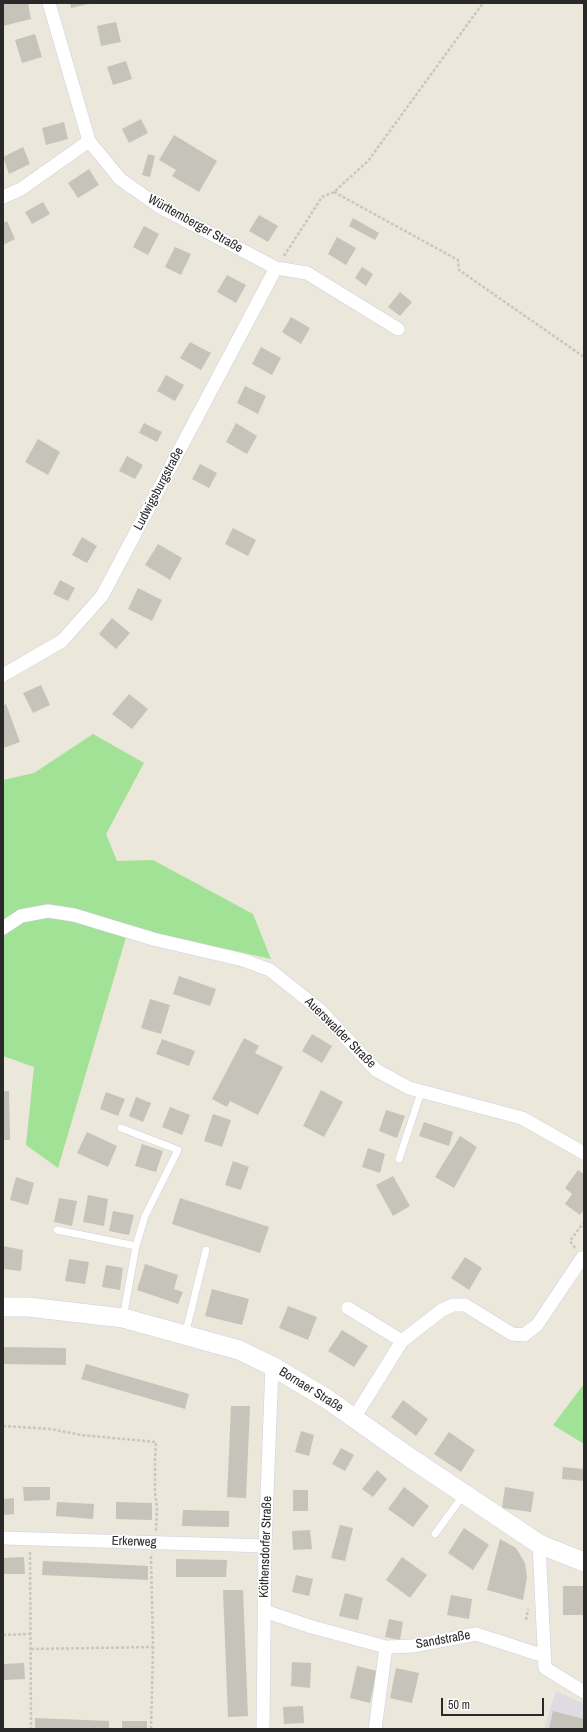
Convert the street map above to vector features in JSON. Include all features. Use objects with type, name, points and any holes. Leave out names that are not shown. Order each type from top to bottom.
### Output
[{"type":"main road","name":"Bornaer Straße","points":[[3,1307],[28,1307],[123,1318],[240,1350],[272,1366],[327,1399],[539,1544],[584,1562]]},
{"type":"street","name":"Württemberger Straße","points":[[49,3],[89,141],[120,179],[160,207],[276,268],[307,273],[398,329]]},
{"type":"street","points":[[3,197],[21,189],[89,141]]},
{"type":"street","name":"Ludwigsburgstraße","points":[[3,675],[62,642],[102,596],[276,268]]},
{"type":"street","name":"Auerswalder Straße","points":[[3,928],[21,916],[48,911],[74,916],[153,939],[243,960],[260,966],[270,970],[320,1010],[376,1070],[409,1088],[421,1092],[522,1118],[584,1153]]},
{"type":"street","points":[[354,1418],[402,1341],[442,1310],[452,1305],[465,1304],[512,1334],[524,1335],[537,1326],[582,1258]]},
{"type":"street","points":[[348,1308],[402,1341]]},
{"type":"street","name":"Köthensdorfer Straße","points":[[263,1729],[265,1546],[272,1366]]},
{"type":"street","name":"Erkerweg","points":[[3,1538],[265,1546]]},
{"type":"street","points":[[539,1544],[545,1668],[584,1692]]},
{"type":"street","name":"Sandstraße","points":[[264,1611],[312,1627],[386,1647],[413,1646],[476,1634],[544,1656]]},
{"type":"street","points":[[376,1729],[386,1647]]},
{"type":"lane","points":[[399,1159],[421,1092]]},
{"type":"lane","points":[[121,1128],[178,1150],[145,1216],[136,1246],[123,1318]]},
{"type":"lane","points":[[57,1230],[136,1246]]},
{"type":"lane","points":[[185,1335],[206,1250]]},
{"type":"lane","points":[[435,1534],[464,1494]]},
{"type":"path","points":[[276,268],[322,197],[334,192],[368,160],[483,3]]},
{"type":"path","points":[[334,192],[458,260],[459,270],[584,357]]},
{"type":"path","points":[[582,1258],[570,1241],[584,1222]]},
{"type":"path","points":[[3,1426],[51,1429],[81,1435],[156,1442],[155,1492],[157,1508],[153,1543],[153,1647],[150,1729]]},
{"type":"path","points":[[30,1539],[31,1729]]},
{"type":"path","points":[[3,1635],[31,1634]]},
{"type":"path","points":[[31,1649],[153,1647]]},
{"type":"shaded area","points":[[556,1691],[584,1704],[584,1729],[544,1729]]},
{"type":"green space","points":[[93,734],[144,763],[106,834],[117,861],[153,860],[253,914],[271,959],[129,927],[58,1168],[26,1145],[34,1067],[3,1056],[3,780],[34,773]]},
{"type":"green space","points":[[584,1384],[584,1444],[553,1425]]},
{"type":"building","points":[[3,3],[28,3],[31,19],[3,26]]},
{"type":"building","points":[[70,3],[89,3],[89,4],[71,8]]},
{"type":"building","points":[[116,22],[121,42],[101,46],[97,26]]},
{"type":"building","points":[[35,34],[42,57],[22,63],[15,40]]},
{"type":"building","points":[[126,61],[132,79],[113,85],[107,67]]},
{"type":"building","points":[[141,119],[148,133],[129,143],[122,129]]},
{"type":"building","points":[[64,122],[68,139],[46,145],[42,128]]},
{"type":"building","points":[[174,135],[217,161],[199,192],[172,176],[176,170],[159,160]]},
{"type":"building","points":[[23,147],[30,164],[9,174],[3,157]]},
{"type":"building","points":[[148,154],[155,156],[150,177],[142,175]]},
{"type":"building","points":[[89,169],[99,185],[78,198],[68,183]]},
{"type":"building","points":[[43,202],[50,214],[32,224],[25,212]]},
{"type":"building","points":[[259,215],[278,226],[268,242],[249,231]]},
{"type":"building","points":[[353,218],[379,233],[375,240],[349,226]]},
{"type":"building","points":[[7,221],[15,239],[3,245],[3,223]]},
{"type":"building","points":[[144,226],[159,234],[148,255],[133,247]]},
{"type":"building","points":[[337,237],[356,248],[346,265],[328,254]]},
{"type":"building","points":[[175,247],[191,254],[181,275],[165,267]]},
{"type":"building","points":[[362,267],[373,274],[366,286],[355,278]]},
{"type":"building","points":[[227,275],[246,285],[236,303],[217,292]]},
{"type":"building","points":[[400,292],[412,302],[400,316],[388,307]]},
{"type":"building","points":[[291,317],[310,328],[301,344],[282,332]]},
{"type":"building","points":[[190,342],[211,353],[201,370],[180,358]]},
{"type":"building","points":[[261,347],[281,358],[272,375],[252,364]]},
{"type":"building","points":[[166,375],[184,385],[175,401],[157,391]]},
{"type":"building","points":[[245,386],[266,396],[258,414],[237,403]]},
{"type":"building","points":[[144,423],[162,432],[157,442],[139,433]]},
{"type":"building","points":[[236,423],[257,436],[247,454],[226,442]]},
{"type":"building","points":[[38,439],[60,452],[48,475],[25,462]]},
{"type":"building","points":[[127,456],[143,465],[135,479],[119,471]]},
{"type":"building","points":[[200,464],[217,473],[209,488],[192,479]]},
{"type":"building","points":[[233,528],[256,540],[248,556],[225,544]]},
{"type":"building","points":[[82,537],[97,546],[87,563],[72,555]]},
{"type":"building","points":[[158,544],[182,558],[170,580],[145,565]]},
{"type":"building","points":[[60,580],[75,588],[68,601],[53,594]]},
{"type":"building","points":[[138,588],[162,600],[152,621],[128,609]]},
{"type":"building","points":[[112,618],[130,633],[116,649],[99,634]]},
{"type":"building","points":[[41,685],[50,705],[33,713],[23,693]]},
{"type":"building","points":[[129,694],[148,709],[132,729],[112,714]]},
{"type":"building","points":[[6,704],[20,742],[3,748],[3,706]]},
{"type":"building","points":[[179,976],[216,989],[210,1006],[173,994]]},
{"type":"building","points":[[150,999],[170,1005],[161,1034],[141,1028]]},
{"type":"building","points":[[312,1034],[332,1046],[322,1063],[302,1051]]},
{"type":"building","points":[[244,1038],[259,1046],[255,1053],[283,1067],[258,1115],[230,1101],[227,1107],[212,1099]]},
{"type":"building","points":[[162,1039],[195,1051],[189,1066],[156,1054]]},
{"type":"building","points":[[321,1090],[343,1102],[324,1137],[303,1126]]},
{"type":"building","points":[[3,1091],[9,1091],[10,1140],[3,1140]]},
{"type":"building","points":[[106,1092],[125,1099],[118,1116],[100,1109]]},
{"type":"building","points":[[136,1097],[151,1103],[143,1122],[129,1116]]},
{"type":"building","points":[[170,1107],[190,1115],[182,1135],[162,1127]]},
{"type":"building","points":[[386,1110],[405,1116],[397,1138],[379,1131]]},
{"type":"building","points":[[213,1114],[231,1120],[222,1147],[204,1141]]},
{"type":"building","points":[[424,1122],[453,1132],[449,1146],[419,1136]]},
{"type":"building","points":[[87,1132],[117,1146],[108,1167],[77,1153]]},
{"type":"building","points":[[460,1136],[477,1147],[454,1188],[435,1177]]},
{"type":"building","points":[[142,1144],[163,1151],[156,1172],[135,1166]]},
{"type":"building","points":[[368,1148],[385,1154],[380,1173],[362,1167]]},
{"type":"building","points":[[233,1161],[249,1167],[241,1190],[225,1185]]},
{"type":"building","points":[[578,1170],[584,1174],[584,1210],[580,1215],[565,1204],[572,1194],[565,1188]]},
{"type":"building","points":[[393,1176],[410,1206],[393,1216],[376,1185]]},
{"type":"building","points":[[16,1177],[34,1183],[28,1205],[10,1200]]},
{"type":"building","points":[[88,1195],[108,1199],[104,1226],[83,1222]]},
{"type":"building","points":[[59,1198],[77,1201],[72,1226],[54,1222]]},
{"type":"building","points":[[180,1198],[269,1227],[260,1253],[172,1224]]},
{"type":"building","points":[[113,1211],[134,1215],[129,1235],[109,1231]]},
{"type":"building","points":[[3,1246],[23,1250],[21,1271],[3,1269]]},
{"type":"building","points":[[465,1257],[482,1268],[469,1290],[451,1278]]},
{"type":"building","points":[[69,1259],[89,1262],[85,1284],[65,1281]]},
{"type":"building","points":[[145,1264],[178,1275],[174,1289],[183,1292],[178,1304],[137,1290]]},
{"type":"building","points":[[106,1265],[123,1268],[120,1290],[102,1287]]},
{"type":"building","points":[[212,1289],[249,1299],[242,1325],[205,1316]]},
{"type":"building","points":[[288,1306],[317,1317],[308,1340],[279,1328]]},
{"type":"building","points":[[342,1330],[368,1346],[354,1367],[328,1351]]},
{"type":"building","points":[[3,1347],[66,1348],[66,1365],[3,1364]]},
{"type":"building","points":[[86,1364],[189,1394],[185,1409],[81,1379]]},
{"type":"building","points":[[403,1400],[428,1419],[416,1436],[391,1417]]},
{"type":"building","points":[[231,1406],[250,1406],[246,1498],[227,1497]]},
{"type":"building","points":[[301,1431],[314,1435],[309,1456],[295,1452]]},
{"type":"building","points":[[449,1432],[475,1450],[461,1472],[434,1454]]},
{"type":"building","points":[[341,1448],[354,1455],[345,1471],[332,1464]]},
{"type":"building","points":[[563,1467],[584,1469],[584,1481],[562,1479]]},
{"type":"building","points":[[377,1470],[387,1479],[373,1497],[362,1489]]},
{"type":"building","points":[[23,1487],[50,1487],[50,1500],[24,1501]]},
{"type":"building","points":[[404,1487],[429,1506],[413,1527],[388,1509]]},
{"type":"building","points":[[505,1487],[534,1492],[531,1512],[502,1508]]},
{"type":"building","points":[[293,1490],[308,1490],[308,1511],[293,1511]]},
{"type":"building","points":[[14,1498],[14,1514],[3,1515],[3,1499]]},
{"type":"building","points":[[57,1502],[94,1504],[93,1519],[56,1516]]},
{"type":"building","points":[[116,1502],[152,1503],[152,1520],[116,1519]]},
{"type":"building","points":[[183,1510],[229,1511],[229,1527],[182,1526]]},
{"type":"building","points":[[340,1525],[353,1528],[345,1561],[331,1558]]},
{"type":"building","points":[[464,1528],[489,1545],[473,1570],[448,1553]]},
{"type":"building","points":[[310,1530],[312,1549],[293,1550],[292,1531]]},
{"type":"building","points":[[500,1539],[516,1548],[525,1563],[527,1577],[523,1600],[487,1590]]},
{"type":"building","points":[[24,1557],[25,1574],[3,1574],[3,1558]]},
{"type":"building","points":[[402,1557],[427,1575],[410,1598],[386,1580]]},
{"type":"building","points":[[176,1559],[227,1560],[226,1577],[176,1577]]},
{"type":"building","points":[[43,1561],[148,1566],[148,1580],[42,1575]]},
{"type":"building","points":[[296,1575],[313,1579],[309,1596],[292,1592]]},
{"type":"building","points":[[563,1586],[584,1586],[584,1615],[563,1615]]},
{"type":"building","points":[[223,1590],[243,1590],[248,1716],[228,1717]]},
{"type":"building","points":[[345,1593],[363,1598],[358,1620],[339,1616]]},
{"type":"building","points":[[451,1595],[472,1599],[469,1619],[447,1615]]},
{"type":"building","points":[[389,1619],[403,1622],[400,1640],[385,1637]]},
{"type":"building","points":[[292,1662],[311,1663],[310,1688],[291,1686]]},
{"type":"building","points":[[24,1663],[25,1679],[4,1680],[3,1664]]},
{"type":"building","points":[[357,1666],[377,1671],[370,1703],[350,1698]]},
{"type":"building","points":[[396,1668],[419,1673],[412,1703],[390,1698]]},
{"type":"building","points":[[303,1706],[304,1723],[284,1724],[283,1707]]},
{"type":"building","points":[[553,1711],[584,1719],[584,1729],[549,1729]]},
{"type":"building","points":[[35,1718],[109,1721],[109,1729],[35,1729]]},
{"type":"building","points":[[122,1721],[147,1721],[147,1729],[122,1729]]}]
